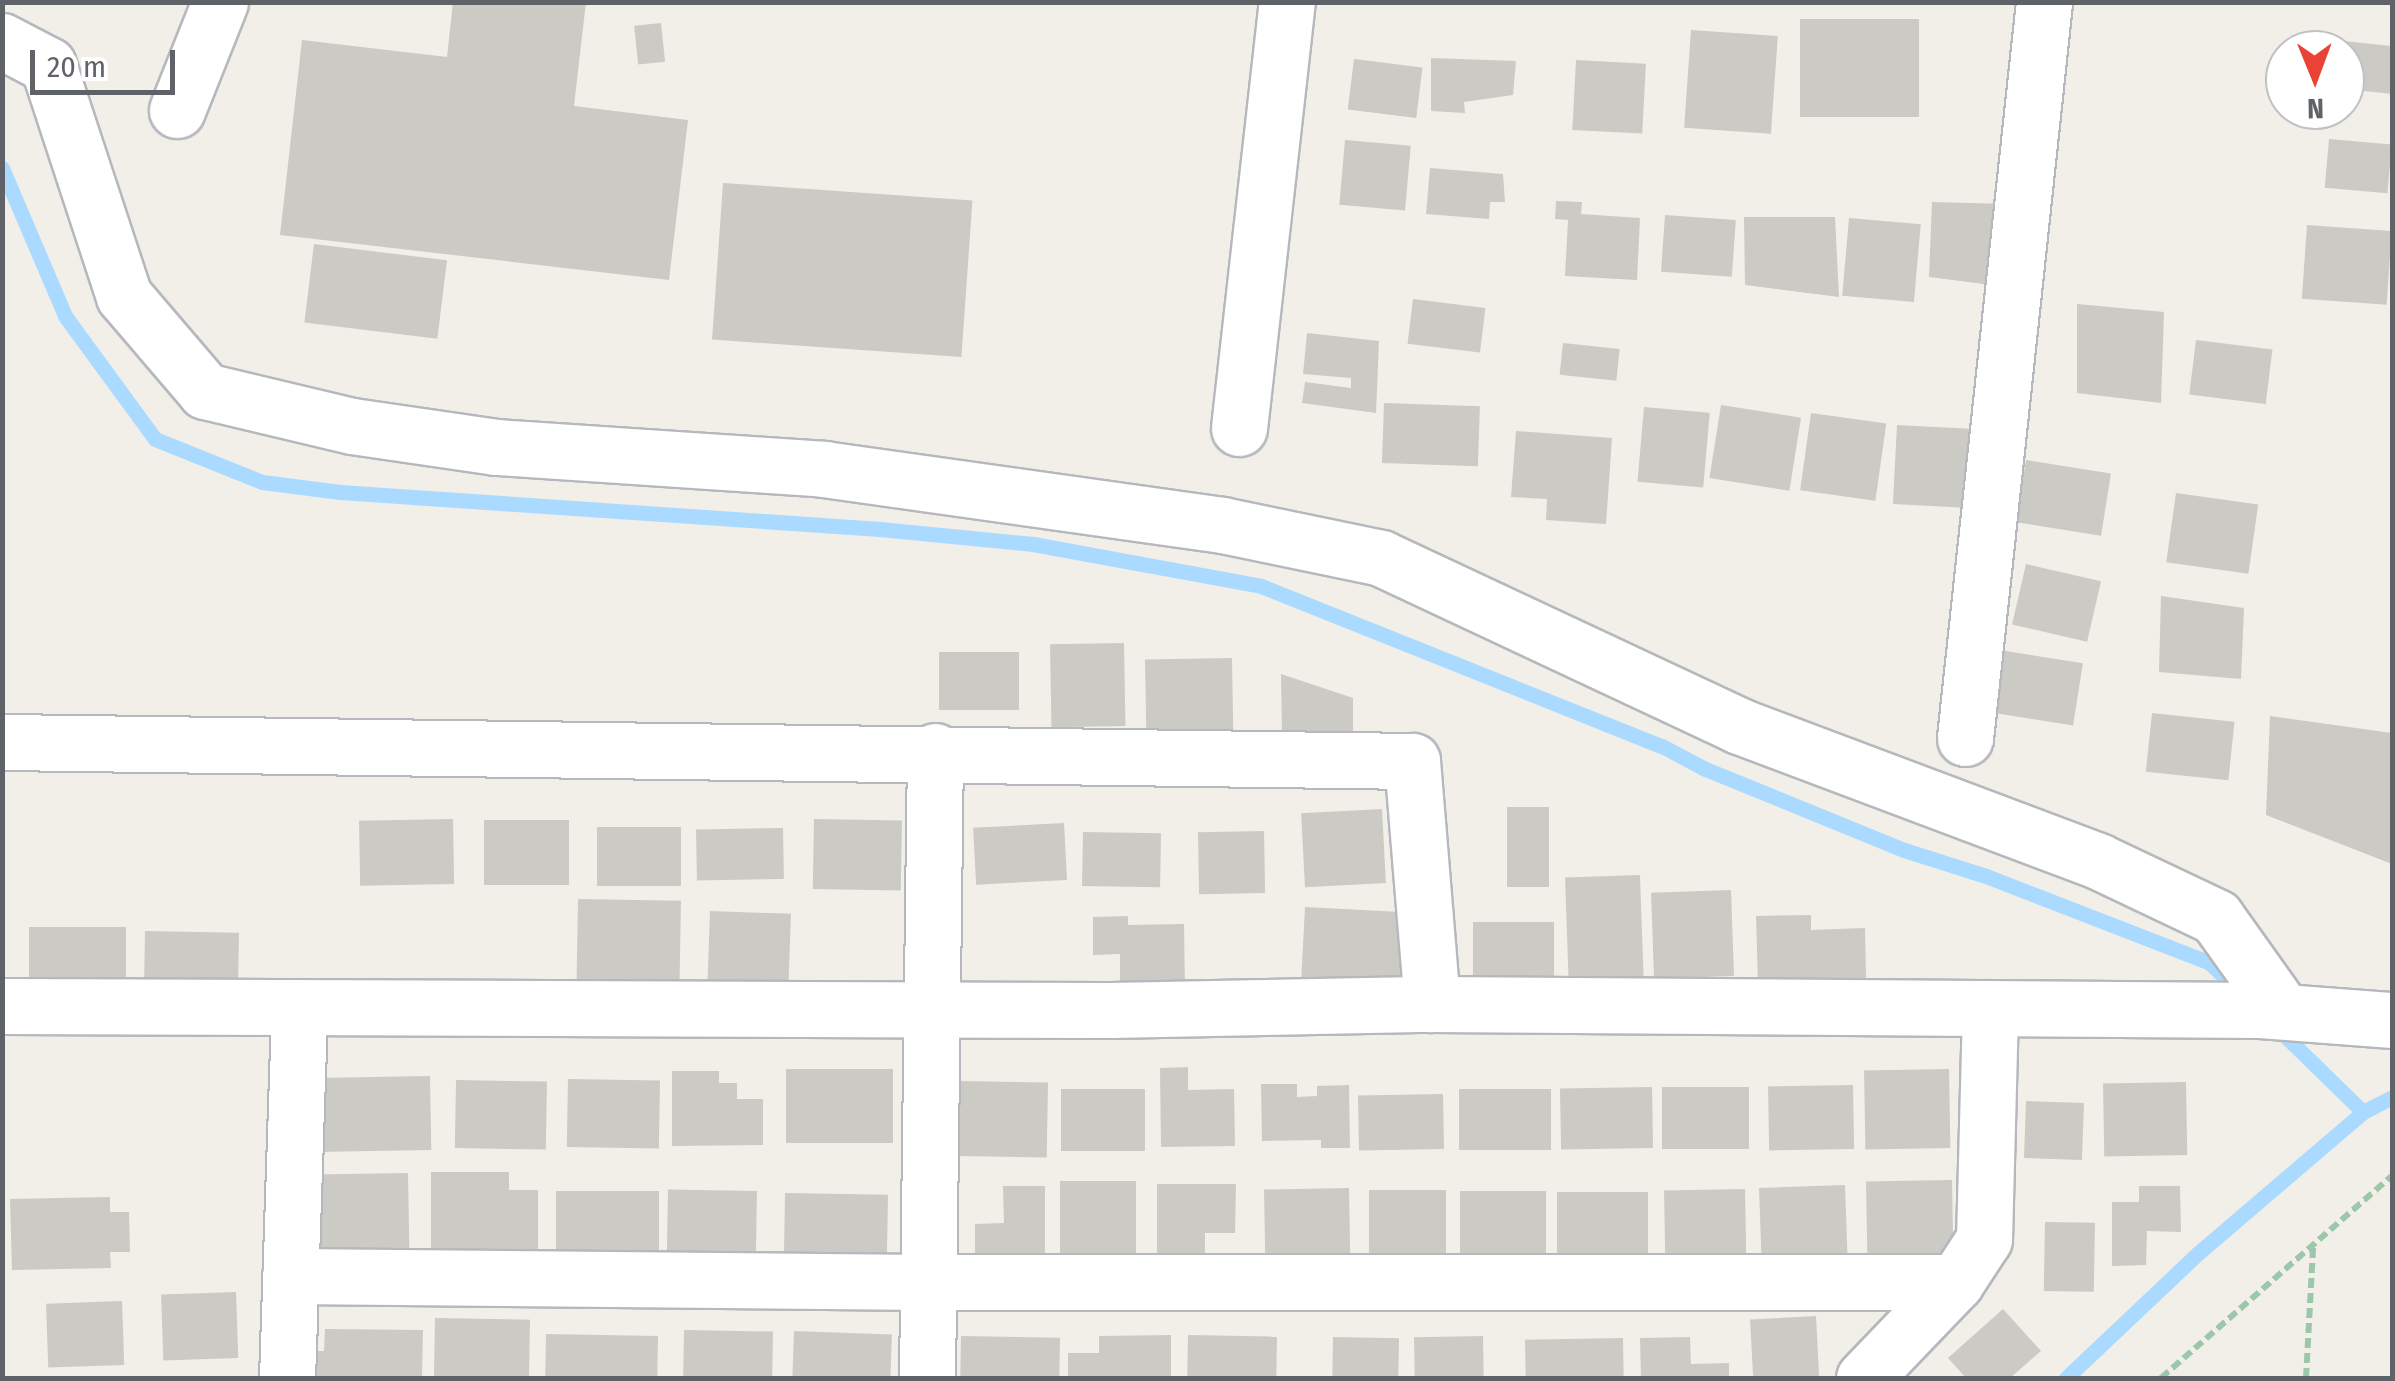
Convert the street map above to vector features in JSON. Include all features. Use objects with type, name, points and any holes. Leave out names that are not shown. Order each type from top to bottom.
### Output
[{"type":"street","points":[[177,110],[220,2]]},
{"type":"street","points":[[1239,428],[1287,2]]},
{"type":"street","points":[[1965,738],[2044,2]]},
{"type":"street","points":[[2,41],[48,65],[124,296],[205,391],[352,426],[478,444],[824,470],[1222,525],[1381,558],[1740,726],[2098,861],[2216,917],[2274,1011]]},
{"type":"street","points":[[2,742],[1412,761],[1432,1004]]},
{"type":"street","points":[[927,1378],[935,752]]},
{"type":"street","points":[[2,1006],[932,1008],[1432,1004],[2274,1011],[2392,1020]]},
{"type":"street","points":[[287,1378],[299,1007]]},
{"type":"street","points":[[1864,1378],[1956,1282],[1984,1239],[1990,1008]]},
{"type":"street","points":[[290,1276],[930,1282],[1956,1282]]},
{"type":"path","points":[[2161,1378],[2392,1176]]},
{"type":"path","points":[[2306,1378],[2313,1246]]},
{"type":"building","points":[[453,2],[586,2],[574,106],[688,120],[669,280],[280,235],[302,40],[447,57]]},
{"type":"building","points":[[1800,19],[1919,19],[1919,117],[1800,117]]},
{"type":"building","points":[[661,23],[665,62],[638,65],[634,26]]},
{"type":"building","points":[[1691,30],[1778,36],[1771,134],[1684,128]]},
{"type":"building","points":[[2365,43],[2392,46],[2392,94],[2365,91]]},
{"type":"building","points":[[1431,58],[1516,61],[1513,95],[1464,102],[1465,113],[1431,111]]},
{"type":"building","points":[[1354,59],[1422,67],[1416,118],[1348,110]]},
{"type":"building","points":[[1576,60],[1646,64],[1642,134],[1572,130]]},
{"type":"building","points":[[2329,139],[2392,144],[2387,193],[2325,188]]},
{"type":"building","points":[[1345,140],[1411,146],[1405,211],[1339,205]]},
{"type":"building","points":[[1430,168],[1503,174],[1505,202],[1490,202],[1489,219],[1426,214]]},
{"type":"building","points":[[723,183],[972,200],[961,357],[712,340]]},
{"type":"building","points":[[1556,201],[1582,202],[1581,214],[1640,218],[1637,280],[1565,276],[1568,220],[1555,219]]},
{"type":"building","points":[[1932,202],[2007,204],[1999,286],[1929,277]]},
{"type":"building","points":[[1665,215],[1736,220],[1732,277],[1661,272]]},
{"type":"building","points":[[1744,217],[1835,217],[1839,297],[1745,285]]},
{"type":"building","points":[[1849,218],[1921,224],[1914,302],[1842,296]]},
{"type":"building","points":[[2307,225],[2392,231],[2387,305],[2302,299]]},
{"type":"building","points":[[314,244],[447,260],[437,339],[304,322]]},
{"type":"building","points":[[1413,299],[1485,308],[1480,353],[1408,344]]},
{"type":"building","points":[[2077,304],[2164,312],[2161,403],[2077,393]]},
{"type":"building","points":[[1307,333],[1379,341],[1376,413],[1302,403],[1305,382],[1351,388],[1351,378],[1303,374]]},
{"type":"building","points":[[2196,340],[2272,349],[2266,404],[2189,395]]},
{"type":"building","points":[[1563,343],[1620,349],[1616,381],[1560,375]]},
{"type":"building","points":[[1384,403],[1480,406],[1478,466],[1382,463]]},
{"type":"building","points":[[1721,405],[1801,418],[1789,491],[1709,478]]},
{"type":"building","points":[[1644,407],[1710,413],[1703,487],[1637,482]]},
{"type":"building","points":[[1811,413],[1886,424],[1875,501],[1800,490]]},
{"type":"building","points":[[1897,425],[1979,429],[1975,508],[1893,504]]},
{"type":"building","points":[[1516,431],[1612,438],[1606,524],[1546,520],[1547,499],[1511,497]]},
{"type":"building","points":[[2026,460],[2111,473],[2101,536],[2016,522]]},
{"type":"building","points":[[2176,493],[2258,505],[2248,574],[2166,562]]},
{"type":"building","points":[[2026,564],[2101,581],[2087,642],[2012,624]]},
{"type":"building","points":[[2161,596],[2244,608],[2241,679],[2159,672]]},
{"type":"building","points":[[1124,643],[1125,726],[1051,727],[1050,644]]},
{"type":"building","points":[[1993,649],[2083,663],[2073,725],[1983,711]]},
{"type":"building","points":[[939,652],[1019,652],[1019,710],[939,710]]},
{"type":"building","points":[[1232,658],[1233,741],[1146,743],[1145,660]]},
{"type":"building","points":[[1281,674],[1353,698],[1353,735],[1282,735]]},
{"type":"building","points":[[2152,713],[2235,722],[2228,780],[2146,772]]},
{"type":"building","points":[[2270,716],[2392,733],[2392,864],[2266,815]]},
{"type":"building","points":[[1507,807],[1549,807],[1549,887],[1507,887]]},
{"type":"building","points":[[1382,809],[1386,883],[1305,887],[1301,813]]},
{"type":"building","points":[[453,819],[454,884],[360,886],[359,821]]},
{"type":"building","points":[[814,819],[902,821],[901,891],[813,889]]},
{"type":"building","points":[[484,820],[569,820],[569,885],[484,885]]},
{"type":"building","points":[[1064,823],[1067,880],[976,885],[973,828]]},
{"type":"building","points":[[597,827],[681,827],[681,886],[597,886]]},
{"type":"building","points":[[783,828],[784,879],[697,881],[696,830]]},
{"type":"building","points":[[1264,831],[1265,893],[1199,894],[1198,832]]},
{"type":"building","points":[[1083,832],[1161,833],[1160,887],[1082,886]]},
{"type":"building","points":[[1640,875],[1644,980],[1569,983],[1565,878]]},
{"type":"building","points":[[1731,890],[1734,976],[1654,979],[1651,893]]},
{"type":"building","points":[[578,899],[681,901],[680,983],[577,981]]},
{"type":"building","points":[[1305,907],[1406,912],[1402,987],[1301,982]]},
{"type":"building","points":[[710,911],[791,914],[789,983],[708,980]]},
{"type":"building","points":[[1811,915],[1811,930],[1865,928],[1866,980],[1758,983],[1756,916]]},
{"type":"building","points":[[1128,916],[1128,925],[1184,924],[1185,992],[1120,993],[1120,954],[1093,955],[1093,917]]},
{"type":"building","points":[[1473,922],[1554,922],[1554,987],[1473,987]]},
{"type":"building","points":[[29,927],[126,927],[126,986],[29,986]]},
{"type":"building","points":[[145,931],[239,933],[238,990],[144,988]]},
{"type":"building","points":[[1188,1067],[1188,1090],[1234,1089],[1235,1146],[1161,1147],[1160,1068]]},
{"type":"building","points":[[786,1069],[893,1069],[893,1143],[786,1143]]},
{"type":"building","points":[[1949,1069],[1950,1148],[1865,1149],[1864,1070]]},
{"type":"building","points":[[672,1071],[719,1071],[719,1083],[737,1083],[737,1099],[763,1099],[763,1145],[672,1146]]},
{"type":"building","points":[[430,1076],[431,1150],[315,1152],[314,1078]]},
{"type":"building","points":[[568,1079],[660,1081],[659,1149],[567,1147]]},
{"type":"building","points":[[456,1080],[547,1082],[546,1150],[455,1148]]},
{"type":"building","points":[[959,1081],[1048,1083],[1047,1158],[958,1156]]},
{"type":"building","points":[[2186,1082],[2187,1155],[2104,1156],[2103,1083]]},
{"type":"building","points":[[1261,1084],[1297,1084],[1297,1097],[1317,1096],[1317,1086],[1349,1085],[1350,1148],[1321,1148],[1321,1140],[1262,1141]]},
{"type":"building","points":[[1853,1085],[1854,1149],[1769,1150],[1768,1086]]},
{"type":"building","points":[[1652,1087],[1653,1148],[1561,1150],[1560,1089]]},
{"type":"building","points":[[1662,1087],[1749,1087],[1749,1149],[1662,1149]]},
{"type":"building","points":[[1061,1089],[1145,1089],[1145,1151],[1061,1151]]},
{"type":"building","points":[[1459,1089],[1551,1089],[1551,1150],[1459,1150]]},
{"type":"building","points":[[1443,1094],[1444,1149],[1359,1150],[1358,1095]]},
{"type":"building","points":[[2026,1101],[2084,1103],[2082,1160],[2024,1158]]},
{"type":"building","points":[[431,1172],[509,1172],[509,1190],[538,1190],[538,1255],[431,1256]]},
{"type":"building","points":[[408,1173],[409,1251],[316,1253],[315,1175]]},
{"type":"building","points":[[1952,1180],[1953,1259],[1867,1260],[1866,1182]]},
{"type":"building","points":[[1060,1181],[1136,1181],[1136,1254],[1060,1254]]},
{"type":"building","points":[[1157,1184],[1236,1184],[1235,1233],[1205,1233],[1205,1261],[1157,1261]]},
{"type":"building","points":[[1845,1185],[1848,1258],[1762,1261],[1759,1188]]},
{"type":"building","points":[[1003,1186],[1045,1186],[1045,1260],[975,1261],[975,1224],[1004,1223]]},
{"type":"building","points":[[2139,1186],[2180,1186],[2181,1232],[2147,1231],[2146,1265],[2112,1266],[2112,1202],[2139,1202]]},
{"type":"building","points":[[1349,1188],[1350,1261],[1265,1262],[1264,1189]]},
{"type":"building","points":[[668,1189],[757,1191],[756,1257],[667,1255]]},
{"type":"building","points":[[1745,1189],[1746,1259],[1665,1260],[1664,1190]]},
{"type":"building","points":[[1369,1190],[1446,1190],[1446,1260],[1369,1260]]},
{"type":"building","points":[[556,1191],[659,1191],[659,1258],[556,1258]]},
{"type":"building","points":[[1460,1191],[1546,1191],[1546,1260],[1460,1260]]},
{"type":"building","points":[[1557,1192],[1648,1192],[1648,1261],[1557,1261]]},
{"type":"building","points":[[785,1193],[888,1195],[887,1260],[784,1258]]},
{"type":"building","points":[[110,1197],[110,1212],[129,1212],[130,1252],[110,1252],[111,1268],[12,1270],[10,1199]]},
{"type":"building","points":[[2045,1222],[2095,1223],[2094,1292],[2044,1291]]},
{"type":"building","points":[[236,1292],[238,1358],[163,1361],[161,1295]]},
{"type":"building","points":[[122,1301],[124,1365],[48,1368],[46,1304]]},
{"type":"building","points":[[2003,1309],[2041,1351],[2010,1378],[1966,1378],[1948,1358]]},
{"type":"building","points":[[1816,1316],[1819,1377],[1753,1378],[1750,1319]]},
{"type":"building","points":[[435,1318],[530,1320],[529,1378],[434,1378]]},
{"type":"building","points":[[325,1329],[423,1330],[422,1378],[310,1378],[310,1351],[324,1351]]},
{"type":"building","points":[[684,1330],[773,1332],[772,1378],[683,1378]]},
{"type":"building","points":[[794,1331],[892,1334],[890,1378],[792,1378]]},
{"type":"building","points":[[546,1334],[658,1336],[657,1378],[545,1378]]},
{"type":"building","points":[[1171,1335],[1171,1378],[1068,1378],[1068,1353],[1099,1353],[1099,1336]]},
{"type":"building","points":[[1188,1335],[1277,1337],[1276,1378],[1187,1378]]},
{"type":"building","points":[[961,1336],[1060,1338],[1059,1378],[960,1378]]},
{"type":"building","points":[[1483,1336],[1484,1378],[1415,1378],[1414,1337]]},
{"type":"building","points":[[1333,1337],[1399,1338],[1398,1378],[1332,1378]]},
{"type":"building","points":[[1690,1337],[1691,1364],[1729,1363],[1729,1378],[1641,1378],[1640,1338]]},
{"type":"building","points":[[1623,1338],[1624,1378],[1526,1378],[1525,1340]]},
{"type":"waterway","points":[[2,168],[65,316],[155,439],[262,482],[340,492],[880,529],[1033,544],[1261,586],[1662,746],[1703,768],[1904,850],[1986,876],[2210,963],[2242,994]]},
{"type":"waterway","points":[[2066,1378],[2197,1254],[2363,1112],[2276,1027]]},
{"type":"waterway","points":[[2363,1112],[2392,1097]]}]
